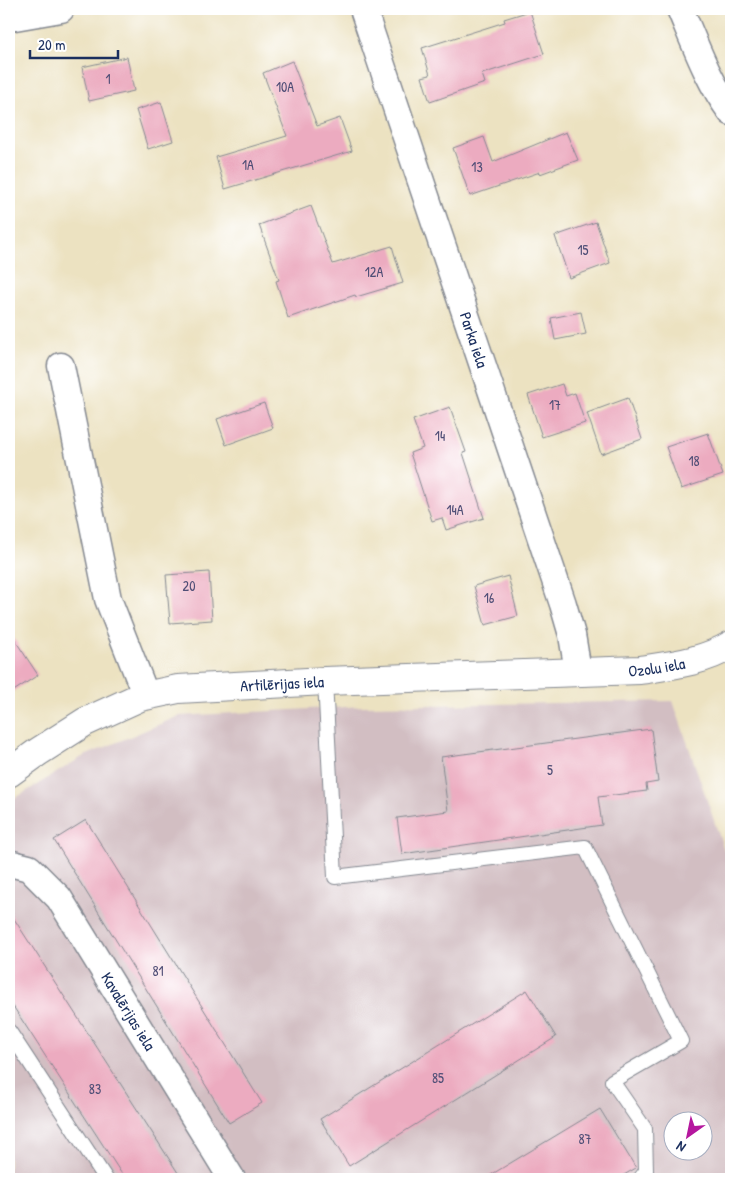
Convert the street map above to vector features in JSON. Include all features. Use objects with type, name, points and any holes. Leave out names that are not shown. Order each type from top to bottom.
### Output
[{"type":"street","points":[[9,18],[61,9]]},
{"type":"street","name":"Parka iela","points":[[363,9],[563,604],[572,635],[578,671]]},
{"type":"street","points":[[680,9],[716,89],[731,112]]},
{"type":"street","points":[[61,366],[108,599],[146,696]]},
{"type":"street","name":"Ozolu iela","points":[[578,671],[640,670],[690,663],[719,653],[731,645]]},
{"type":"street","name":"Artilērijas iela","points":[[9,773],[85,722],[146,696],[178,689],[578,671]]},
{"type":"street","name":"Kavalērijas iela","points":[[9,863],[29,868],[59,898],[232,1179]]},
{"type":"lane","points":[[325,681],[335,877],[586,847],[681,1042],[612,1081],[646,1129],[646,1171],[640,1179]]},
{"type":"lane","points":[[9,1031],[106,1179]]},
{"type":"shaded area","points":[[673,701],[731,870],[731,1179],[9,1179],[9,802],[82,757],[179,716],[364,706]]},
{"type":"building","points":[[530,11],[544,54],[482,74],[485,83],[430,102],[422,77],[430,75],[422,48],[505,22],[504,19]]},
{"type":"building","points":[[127,57],[134,91],[89,101],[82,67]]},
{"type":"building","points":[[292,61],[317,126],[340,118],[352,151],[225,189],[216,157],[287,136],[263,73]]},
{"type":"building","points":[[161,102],[173,141],[148,149],[136,110]]},
{"type":"building","points":[[566,132],[578,160],[470,196],[453,148],[484,137],[493,162]]},
{"type":"building","points":[[311,206],[333,264],[392,246],[403,283],[356,297],[355,295],[288,318],[276,281],[279,280],[259,225]]},
{"type":"building","points":[[596,222],[610,263],[569,278],[555,236]]},
{"type":"building","points":[[581,312],[586,334],[555,340],[551,318]]},
{"type":"building","points":[[562,384],[566,396],[575,393],[585,423],[542,437],[528,395]]},
{"type":"building","points":[[628,398],[642,439],[601,454],[587,413]]},
{"type":"building","points":[[264,403],[273,428],[226,445],[217,419]]},
{"type":"building","points":[[450,407],[466,452],[463,453],[484,518],[446,530],[442,518],[432,521],[410,453],[423,448],[413,420]]},
{"type":"building","points":[[708,433],[723,475],[681,489],[666,447]]},
{"type":"building","points":[[209,572],[212,620],[170,623],[166,575]]},
{"type":"building","points":[[508,576],[518,616],[485,625],[474,586]]},
{"type":"building","points":[[9,631],[38,675],[9,694]]},
{"type":"building","points":[[651,729],[658,782],[646,784],[647,791],[598,797],[602,825],[402,854],[397,818],[448,811],[441,757]]},
{"type":"building","points":[[86,820],[262,1103],[229,1123],[54,840]]},
{"type":"building","points":[[9,911],[182,1179],[125,1179],[9,1000]]},
{"type":"building","points":[[527,990],[556,1037],[349,1166],[320,1119]]},
{"type":"building","points":[[600,1109],[636,1168],[617,1179],[484,1179]]}]
